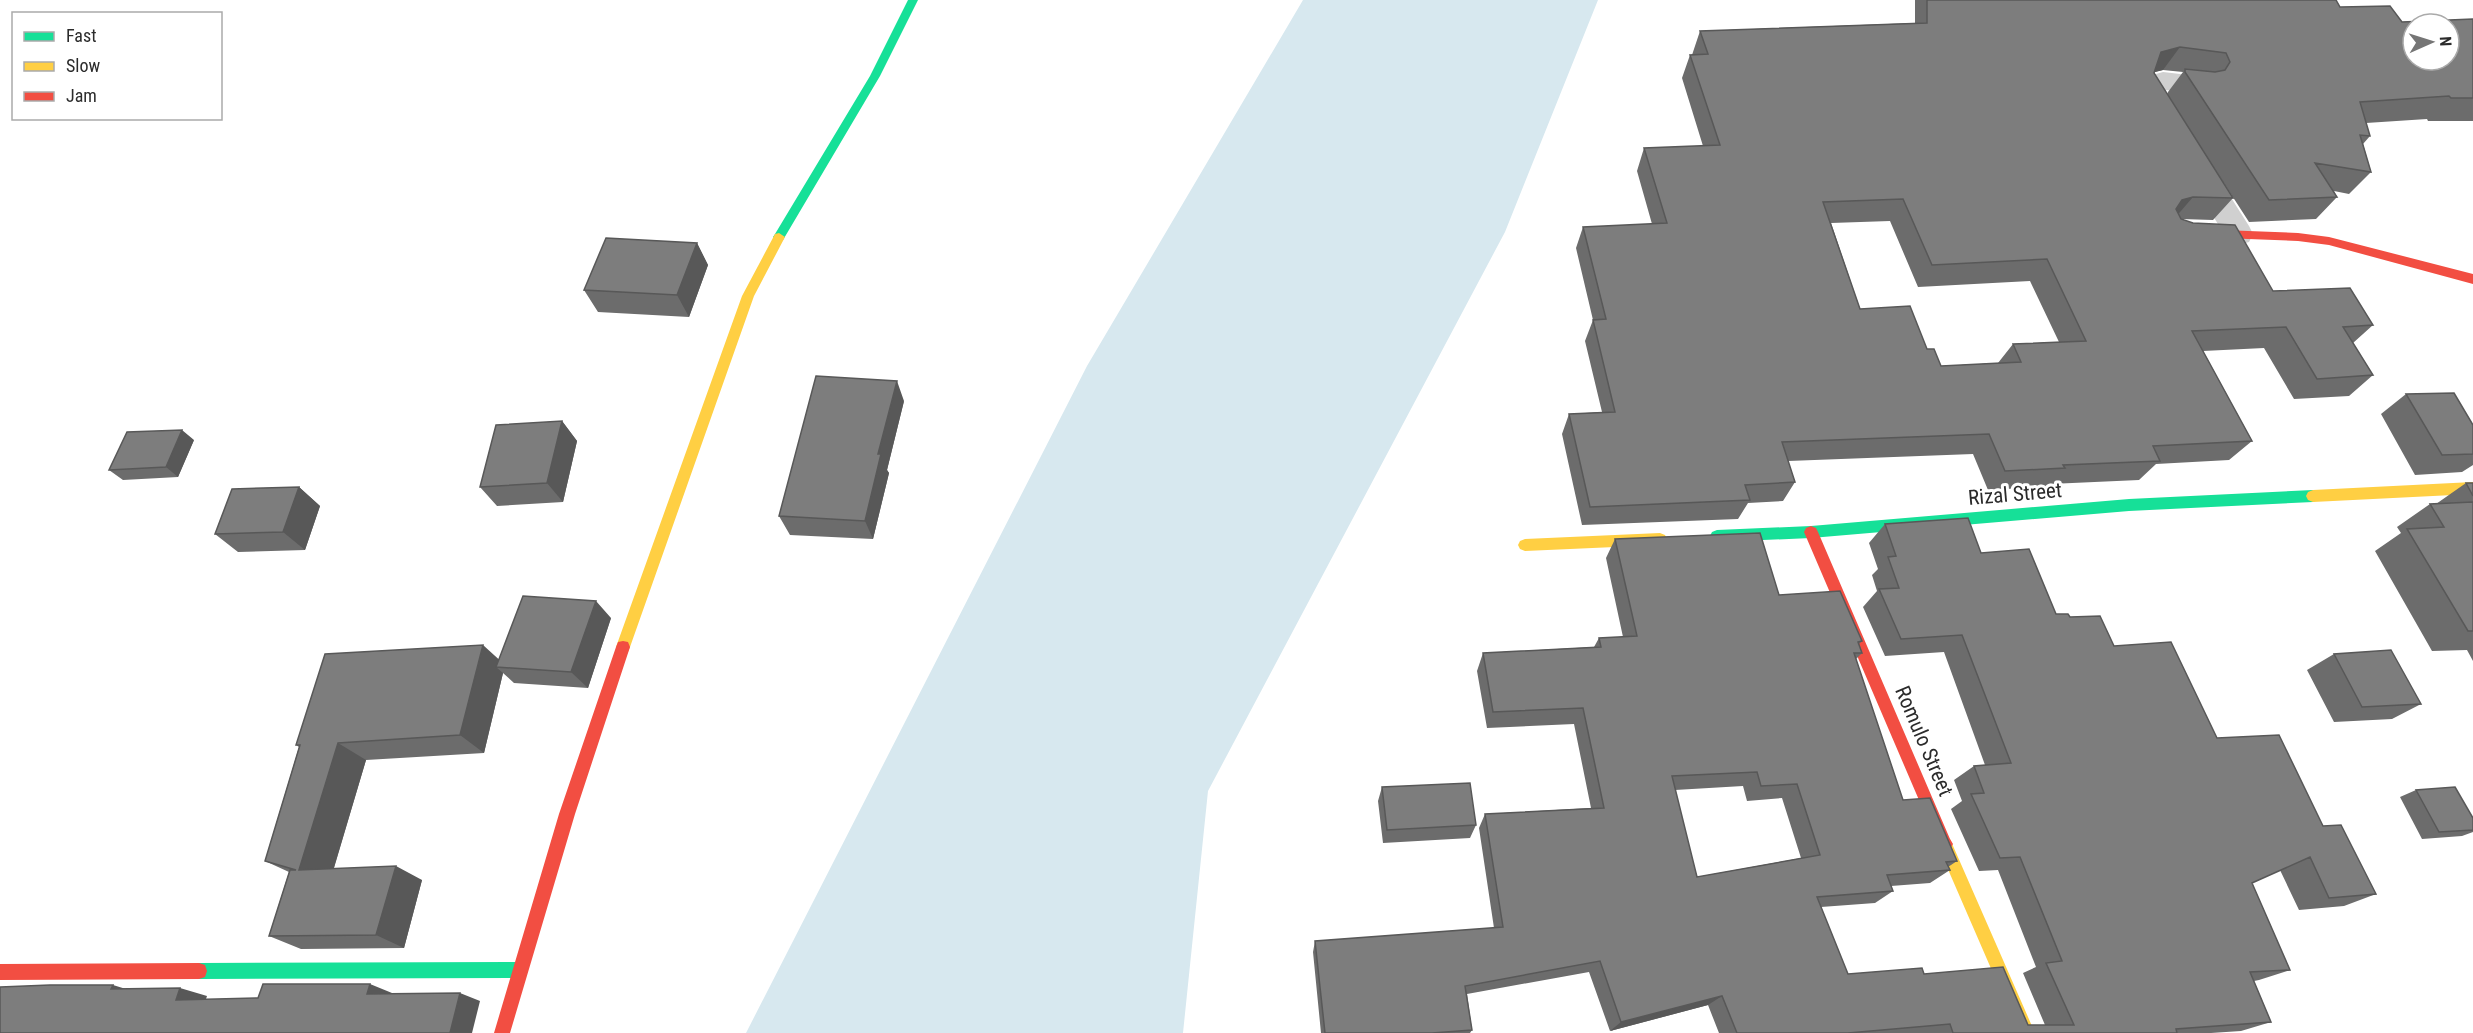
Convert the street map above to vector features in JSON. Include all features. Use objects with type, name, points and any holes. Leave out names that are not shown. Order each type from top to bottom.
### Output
[{"type":"street","points":[[502,1033],[567,814],[642,588],[748,296],[790,215],[875,76],[913,0]]},
{"type":"street","points":[[2197,84],[2163,81],[2154,84],[2152,95],[2239,234]]},
{"type":"street","points":[[2185,232],[2330,241],[2473,279]]},
{"type":"street","name":"Rizal Street","points":[[1704,537],[1811,532],[2129,505],[2473,488]]},
{"type":"street","name":"Romulo Street","points":[[1811,532],[2027,1033]]},
{"type":"street","points":[[1525,545],[1680,538]]},
{"type":"street","points":[[0,972],[520,970]]},
{"type":"shaded area","points":[[1303,0],[1598,0],[1505,232],[1208,791],[1183,1033],[746,1033],[1087,366]]},
{"type":"building","points":[[1927,0],[2336,0],[2340,7],[2390,6],[2401,21],[2401,72],[2461,72],[2461,20],[2473,19],[2473,98],[2451,98],[2449,96],[2360,102],[2370,136],[2360,135],[2371,172],[2315,163],[2337,197],[2269,200],[2185,72],[2185,69],[2215,72],[2225,70],[2230,62],[2226,53],[2180,47],[2161,52],[2154,73],[2233,198],[2193,197],[2182,200],[2176,209],[2181,219],[2193,223],[2235,225],[2273,291],[2350,288],[2373,325],[2343,327],[2373,375],[2317,379],[2286,327],[2192,331],[2252,441],[2153,446],[2160,461],[2063,465],[2065,468],[2005,471],[1989,434],[1782,442],[1795,482],[1745,485],[1750,500],[1590,507],[1569,414],[1615,412],[1593,320],[1606,319],[1583,227],[1667,223],[1644,148],[1720,145],[1690,55],[1708,54],[1700,31],[1927,23]],"holes":[[[1903,199],[1932,265],[2047,259],[2086,341],[2013,344],[2021,362],[1941,366],[1934,349],[1927,349],[1910,306],[1860,309],[1823,202]]]},
{"type":"building","points":[[606,238],[697,243],[677,295],[584,290]]},
{"type":"building","points":[[816,376],[897,381],[878,454],[881,454],[865,521],[779,516]]},
{"type":"building","points":[[2454,393],[2473,425],[2473,454],[2442,455],[2406,394]]},
{"type":"building","points":[[562,421],[547,483],[480,487],[496,425]]},
{"type":"building","points":[[182,430],[166,467],[109,470],[127,432]]},
{"type":"building","points":[[2466,483],[2473,483],[2473,496]]},
{"type":"building","points":[[299,487],[283,532],[215,534],[232,489]]},
{"type":"building","points":[[2473,502],[2473,631],[2468,631],[2407,529],[2444,527],[2430,504]]},
{"type":"building","points":[[1968,518],[1981,553],[2029,549],[2056,614],[2068,614],[2070,617],[2100,616],[2114,646],[2171,642],[2217,738],[2279,735],[2323,826],[2341,825],[2376,894],[2329,898],[2310,857],[2252,883],[2290,970],[2250,972],[2271,1022],[2176,1029],[2177,1033],[1953,1033],[1950,1024],[1848,1033],[1737,1033],[1722,996],[1621,1022],[1600,961],[1465,986],[1472,1030],[1432,1033],[1325,1033],[1315,941],[1503,927],[1485,814],[1604,808],[1583,708],[1493,712],[1483,653],[1601,647],[1599,638],[1637,636],[1615,539],[1760,533],[1779,595],[1840,591],[1862,641],[1858,642],[1862,653],[1854,653],[1903,800],[1930,798],[1957,861],[1946,862],[1950,870],[1887,875],[1893,891],[1817,897],[1848,974],[1922,968],[1924,974],[2003,967],[2028,1025],[2074,1025],[2046,963],[2062,961],[2020,857],[2000,858],[1971,794],[1984,793],[1974,766],[2011,763],[1962,635],[1901,639],[1879,589],[1899,588],[1888,557],[1896,556],[1885,524]],"holes":[[[1757,772],[1761,786],[1797,784],[1820,855],[1697,877],[1672,776]]]},
{"type":"building","points":[[523,596],[596,601],[571,672],[496,667]]},
{"type":"building","points":[[483,645],[460,735],[338,743],[299,870],[396,866],[376,935],[269,936],[290,870],[296,870],[265,861],[300,745],[296,745],[325,654]]},
{"type":"building","points":[[2391,650],[2421,704],[2362,707],[2334,654]]},
{"type":"building","points":[[1470,783],[1476,825],[1387,830],[1382,787]]},
{"type":"building","points":[[2455,787],[2473,818],[2473,830],[2439,832],[2416,790]]},
{"type":"building","points":[[263,984],[370,984],[367,994],[460,993],[450,1033],[0,1033],[0,987],[113,985],[111,989],[180,988],[176,1000],[258,998]]},
{"type":"traffic: fast","points":[[779,237],[875,76],[913,0]]},
{"type":"traffic: fast","points":[[1717,536],[1811,532],[2129,505],[2313,496]]},
{"type":"traffic: fast","points":[[199,971],[520,970]]},
{"type":"traffic: slow","points":[[623,647],[748,296],[779,237]]},
{"type":"traffic: slow","points":[[2313,496],[2473,488]]},
{"type":"traffic: slow","points":[[1525,545],[1660,539]]},
{"type":"traffic: slow","points":[[1945,844],[2027,1033]]},
{"type":"traffic: jam","points":[[2195,233],[2298,237],[2329,241],[2473,279]]},
{"type":"traffic: jam","points":[[1811,532],[1945,844]]},
{"type":"traffic: jam","points":[[502,1033],[567,814],[623,647]]},
{"type":"traffic: jam","points":[[0,972],[199,971]]}]
